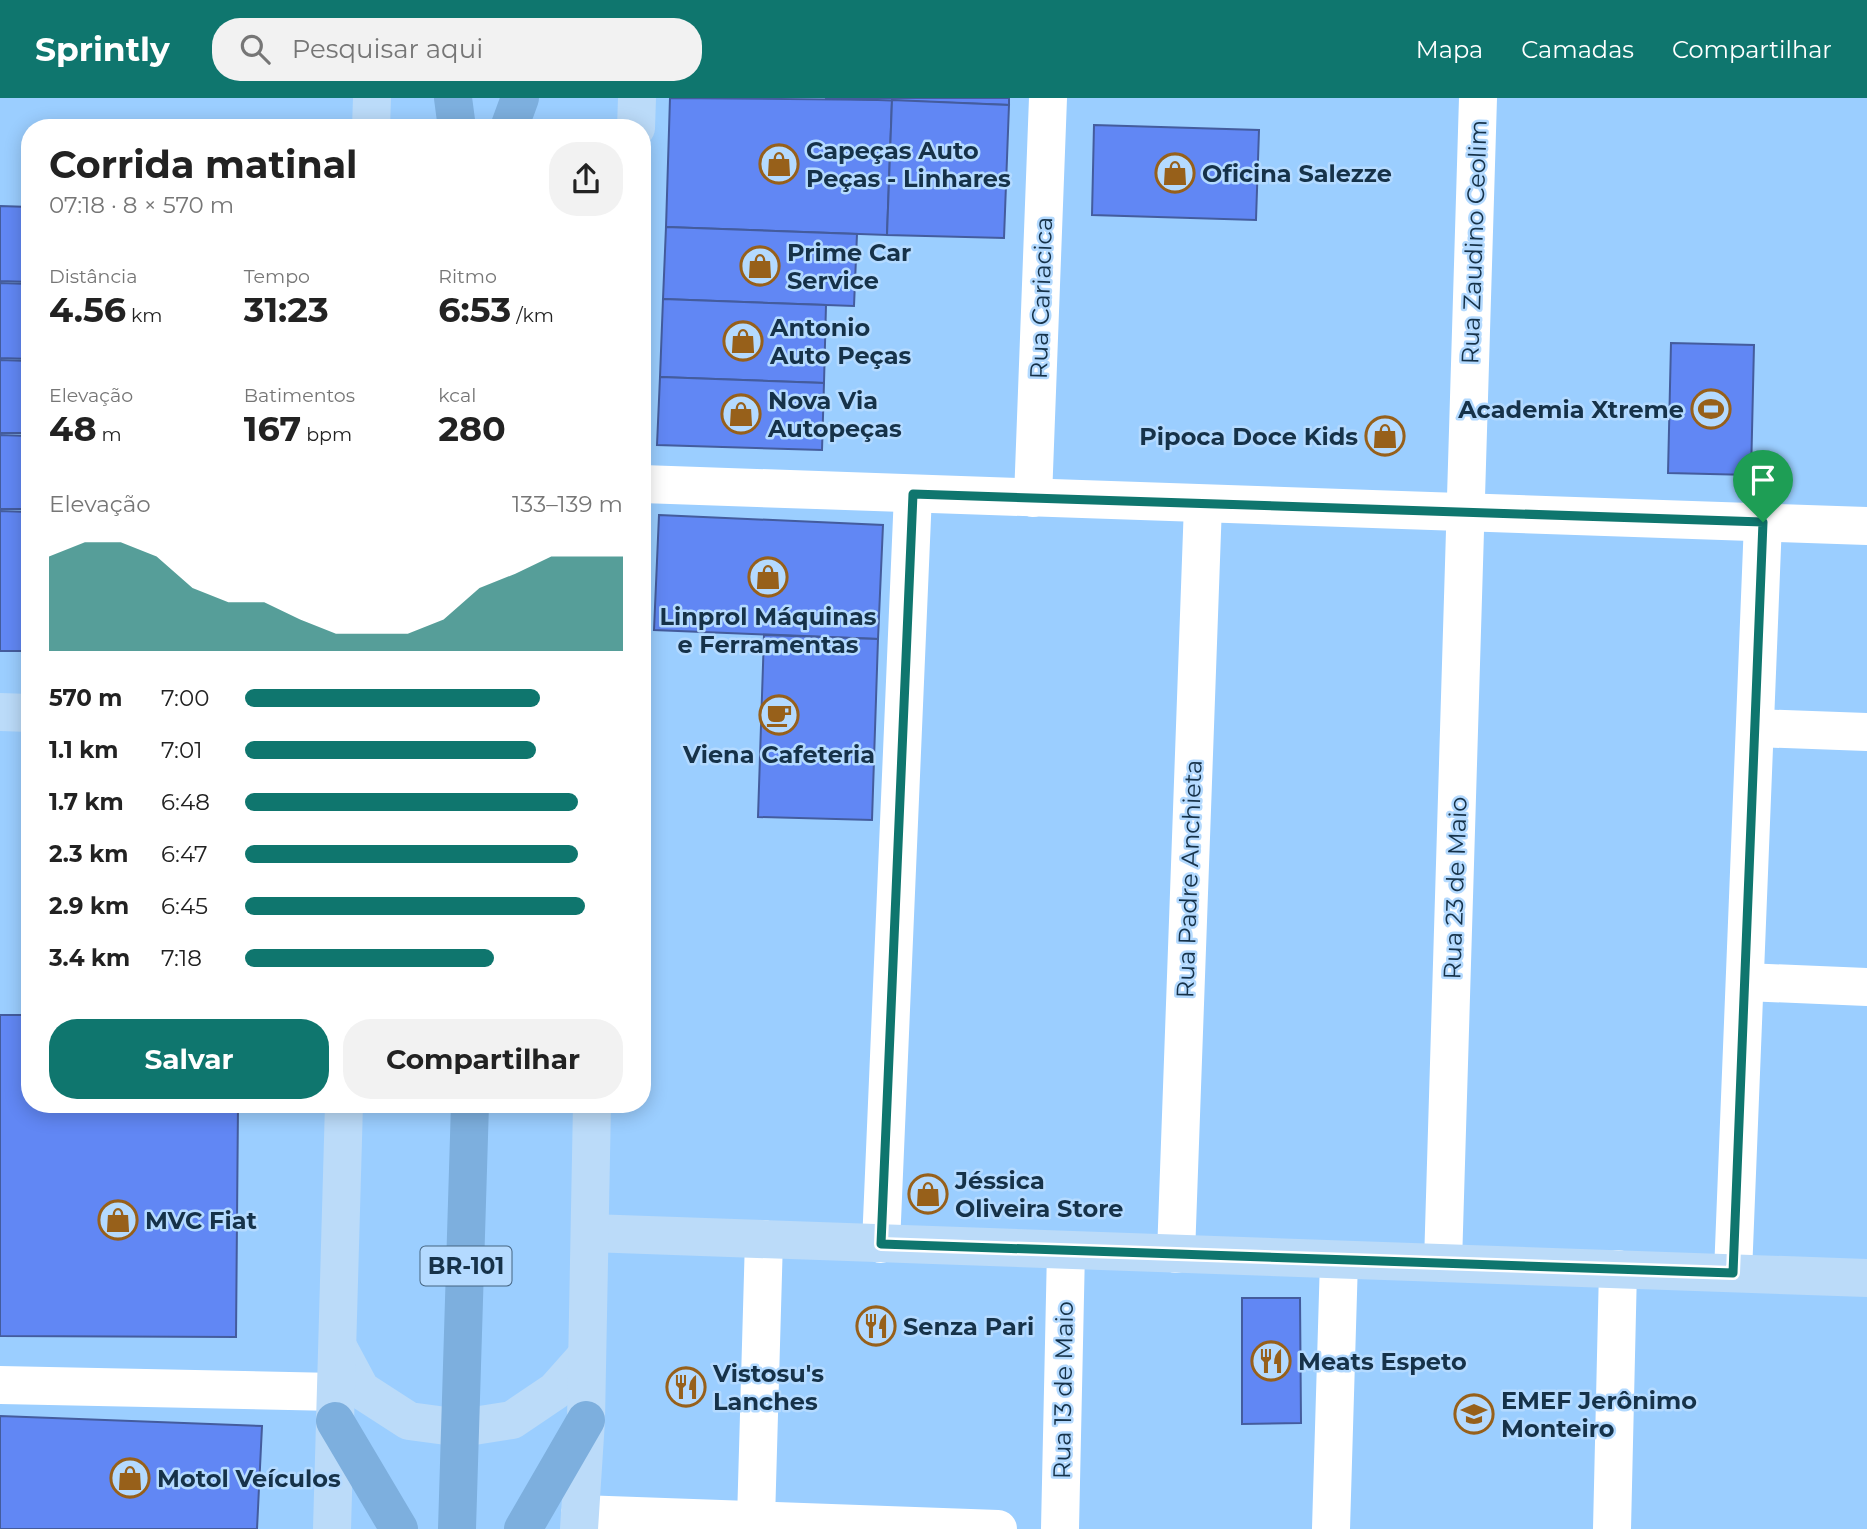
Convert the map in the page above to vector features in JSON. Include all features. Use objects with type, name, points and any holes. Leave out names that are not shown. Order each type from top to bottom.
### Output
[{"type":"highway","points":[[453,98],[456,119]]},
{"type":"highway","points":[[498,119],[499,98]]},
{"type":"highway","points":[[512,119],[520,98]]},
{"type":"highway","name":"BR-101","points":[[457,1529],[470,1113]]},
{"type":"highway","points":[[336,1407],[399,1529]]},
{"type":"highway","points":[[523,1529],[586,1420]]},
{"type":"main road","points":[[371,119],[372,98]]},
{"type":"main road","points":[[636,119],[637,98]]},
{"type":"main road","points":[[0,712],[21,713]]},
{"type":"main road","points":[[570,1113],[592,1150]]},
{"type":"main road","points":[[580,1521],[586,1420],[592,1113]]},
{"type":"main road","points":[[332,1529],[344,1120]]},
{"type":"main road","points":[[590,1233],[1867,1278]]},
{"type":"main road","points":[[337,1345],[362,1390],[409,1422],[461,1428],[512,1420],[555,1391],[587,1355]]},
{"type":"street","name":"Rua Cariacica","points":[[1033,498],[1048,98]]},
{"type":"street","name":"Rua Zaudino Ceolim","points":[[1467,513],[1478,98]]},
{"type":"street","points":[[651,484],[1867,526]]},
{"type":"street","points":[[881,1244],[913,494]]},
{"type":"street","name":"Rua Padre Anchieta","points":[[1176,1254],[1203,503]]},
{"type":"street","name":"Rua 23 de Maio","points":[[1443,1263],[1467,513]]},
{"type":"street","points":[[1733,1273],[1763,522]]},
{"type":"street","points":[[1755,728],[1867,732]]},
{"type":"street","points":[[1745,982],[1867,987]]},
{"type":"street","points":[[755,1520],[764,1239]]},
{"type":"street","name":"Rua 13 de Maio","points":[[1060,1529],[1066,1250]]},
{"type":"street","points":[[1331,1529],[1339,1260]]},
{"type":"street","points":[[1612,1529],[1618,1269]]},
{"type":"street","points":[[0,1385],[336,1407]]},
{"type":"street","points":[[580,1521],[755,1520],[874,1527],[998,1529]]},
{"type":"building","name":"Capeças Auto Peças - Linhares","points":[[670,98],[892,100],[887,235],[666,227]]},
{"type":"building","points":[[825,98],[1009,98],[1009,105]]},
{"type":"building","points":[[892,100],[1009,105],[1004,238],[887,235]]},
{"type":"building","name":"Oficina Salezze","points":[[1094,125],[1259,130],[1256,220],[1092,215]]},
{"type":"building","points":[[0,206],[21,207],[21,282],[0,281]]},
{"type":"building","name":"Prime Car Service","points":[[666,227],[857,234],[854,306],[663,299]]},
{"type":"building","points":[[0,283],[21,284],[21,359],[0,358]]},
{"type":"building","name":"Antonio Auto Peças","points":[[663,299],[826,305],[824,383],[660,377]]},
{"type":"building","name":"Academia Xtreme","points":[[1671,343],[1754,345],[1751,475],[1668,473]]},
{"type":"building","points":[[0,360],[21,361],[21,433],[0,433]]},
{"type":"building","name":"Nova Via Autopeças","points":[[660,377],[824,383],[822,450],[657,445]]},
{"type":"building","points":[[0,435],[21,436],[21,509],[0,509]]},
{"type":"building","points":[[0,511],[21,512],[21,651],[0,651]]},
{"type":"building","name":"Linprol Máquinas e Ferramentas","points":[[659,515],[883,525],[878,639],[654,630]]},
{"type":"building","points":[[764,635],[878,639],[872,820],[758,817]]},
{"type":"building","name":"MVC Fiat","points":[[0,1015],[21,1015],[21,1113],[238,1113],[236,1337],[0,1336]]},
{"type":"building","name":"Meats Espeto","points":[[1242,1298],[1300,1298],[1301,1423],[1242,1424]]},
{"type":"building","name":"Motol Veículos","points":[[0,1416],[262,1426],[257,1529],[0,1529]]},
{"type":"place","name":"Capeças Auto Peças - Linhares","points":[[779,164]]},
{"type":"place","name":"Oficina Salezze","points":[[1175,173]]},
{"type":"place","name":"Prime Car Service","points":[[760,266]]},
{"type":"place","name":"Antonio Auto Peças","points":[[743,341]]},
{"type":"place","name":"Academia Xtreme","points":[[1711,409]]},
{"type":"place","name":"Nova Via Autopeças","points":[[741,414]]},
{"type":"place","name":"Pipoca Doce Kids","points":[[1385,436]]},
{"type":"place","name":"Linprol Máquinas e Ferramentas","points":[[768,577]]},
{"type":"place","name":"Viena Cafeteria","points":[[779,715]]},
{"type":"place","name":"Jéssica Oliveira Store","points":[[928,1194]]},
{"type":"place","name":"MVC Fiat","points":[[118,1220]]},
{"type":"place","name":"Senza Pari","points":[[876,1326]]},
{"type":"place","name":"Meats Espeto","points":[[1271,1361]]},
{"type":"place","name":"Vistosu's Lanches","points":[[686,1387]]},
{"type":"place","name":"EMEF Jerônimo Monteiro","points":[[1474,1414]]},
{"type":"place","name":"Motol Veículos","points":[[130,1478]]},
{"type":"route","points":[[913,494],[1763,522],[1733,1273],[881,1244],[913,494]]}]
